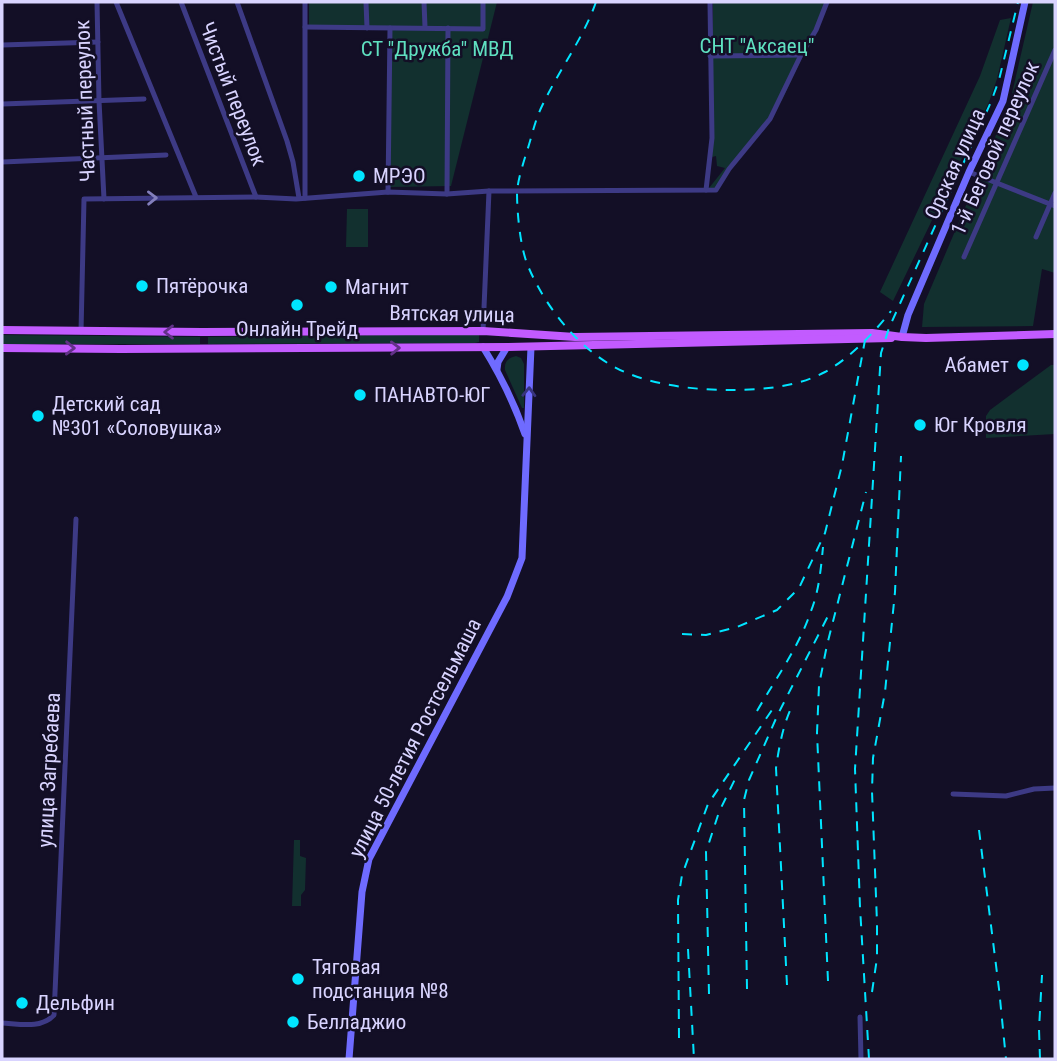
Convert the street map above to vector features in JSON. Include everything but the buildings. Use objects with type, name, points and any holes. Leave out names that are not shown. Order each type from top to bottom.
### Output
[{"type":"main road","name":"Орская улица","points":[[902,337],[908,315],[969,172],[1003,101],[1025,2]]},
{"type":"main road","name":"Вятская улица","points":[[2,330],[483,331],[575,337],[873,332],[926,338],[1055,334]]},
{"type":"main road","points":[[483,331],[483,347],[497,369],[526,438]]},
{"type":"main road","points":[[202,332],[207,341],[203,349]]},
{"type":"main road","points":[[497,369],[517,332]]},
{"type":"main road","points":[[531,333],[531,347]]},
{"type":"main road","name":"Вятская улица","points":[[2,348],[531,347],[878,340],[902,337]]},
{"type":"main road","name":"улица 50-летия Ростсельмаша","points":[[349,1059],[362,892],[369,859],[507,597],[522,558],[531,347]]},
{"type":"street","name":"Частный переулок","points":[[97,2],[104,199]]},
{"type":"street","points":[[116,2],[196,197]]},
{"type":"street","name":"Чистый переулок","points":[[181,2],[256,197]]},
{"type":"street","points":[[237,2],[287,141],[302,198]]},
{"type":"street","points":[[299,2],[301,6],[305,4],[302,198]]},
{"type":"street","points":[[366,2],[366,28]]},
{"type":"street","points":[[425,2],[425,27]]},
{"type":"street","points":[[305,27],[483,29],[483,2]]},
{"type":"street","points":[[706,190],[712,138],[710,2]]},
{"type":"street","points":[[80,332],[84,199],[302,198],[388,192],[447,194],[489,191],[716,190],[729,169],[770,119],[816,30],[827,2]]},
{"type":"street","points":[[388,192],[390,28]]},
{"type":"street","points":[[447,194],[448,29]]},
{"type":"street","points":[[2,45],[98,42]]},
{"type":"street","name":"1-й Беговой переулок","points":[[964,257],[1055,50]]},
{"type":"street","points":[[710,56],[801,55]]},
{"type":"street","points":[[2,104],[144,99]]},
{"type":"street","points":[[2,162],[166,155]]},
{"type":"street","points":[[969,172],[1053,205]]},
{"type":"street","points":[[483,331],[489,191]]},
{"type":"street","points":[[1036,237],[1053,205],[1055,193]]},
{"type":"street","name":"улица Загребаева","points":[[2,1023],[40,1024],[54,1015],[76,519]]},
{"type":"street","points":[[953,794],[1006,796],[1034,789],[1055,788]]},
{"type":"street","points":[[860,1017],[861,1059]]},
{"type":"green space","name":"СТ \"Дружба\" МВД","points":[[309,2],[497,2],[451,186],[390,187],[391,27],[309,27]]},
{"type":"green space","name":"СНТ \"Аксаец\"","points":[[713,2],[828,2],[782,100],[715,189],[709,188],[725,168],[717,166],[716,156],[712,157]]},
{"type":"green space","points":[[1033,2],[1055,2],[1055,273],[1042,269],[1033,326],[922,327],[924,304],[1010,102]]},
{"type":"green space","points":[[1011,18],[989,102],[893,301],[880,292],[980,76],[1000,20]]},
{"type":"green space","points":[[347,209],[368,209],[368,247],[346,247]]},
{"type":"green space","points":[[2,335],[200,337],[200,344],[2,344]]},
{"type":"green space","points":[[479,335],[479,342],[208,344],[208,337]]},
{"type":"green space","points":[[516,356],[521,358],[524,364],[524,408],[505,370],[507,361]]},
{"type":"green space","points":[[1051,365],[1055,365],[1055,434],[986,438],[986,416],[990,410]]},
{"type":"green space","points":[[294,840],[300,840],[300,856],[306,858],[305,890],[301,895],[301,906],[292,906]]},
{"type":"railway","points":[[596,2],[535,122],[517,192],[521,240],[528,266],[556,314],[581,343],[627,373],[665,384],[718,390],[779,387],[814,377],[843,360],[861,345],[891,311]]},
{"type":"railway","points":[[869,1059],[855,769],[881,353],[889,328],[991,102],[1018,2]]},
{"type":"railway","points":[[682,634],[706,635],[737,627],[777,610],[799,588],[825,533],[842,465],[865,340]]},
{"type":"railway","points":[[872,992],[877,958],[873,758],[885,692],[895,592],[901,456]]},
{"type":"railway","points":[[828,981],[817,733],[819,685],[866,492]]},
{"type":"railway","points":[[757,711],[794,650],[806,624],[818,587],[823,547]]},
{"type":"railway","points":[[747,989],[744,800],[749,780],[778,714],[828,616]]},
{"type":"railway","points":[[787,985],[776,768],[782,736],[792,706]]},
{"type":"railway","points":[[679,1038],[678,900],[682,875],[708,804],[772,710]]},
{"type":"railway","points":[[709,994],[706,852],[719,812],[737,775]]},
{"type":"railway","points":[[979,830],[1006,1059]]},
{"type":"railway","points":[[688,949],[694,1059]]},
{"type":"railway","points":[[1040,1059],[1042,975]]},
{"type":"place","name":"МРЭО","points":[[359,176]]},
{"type":"place","name":"Пятёрочка","points":[[142,286]]},
{"type":"place","name":"Магнит","points":[[331,287]]},
{"type":"place","name":"Онлайн Трейд","points":[[297,305]]},
{"type":"place","name":"Абамет","points":[[1023,365]]},
{"type":"place","name":"ПАНАВТО-ЮГ","points":[[360,395]]},
{"type":"place","name":"Детский сад №301 «Соловушка»","points":[[38,416]]},
{"type":"place","name":"Юг Кровля","points":[[920,425]]},
{"type":"place","name":"Тяговая подстанция №8","points":[[298,979]]},
{"type":"place","name":"Дельфин","points":[[22,1003]]},
{"type":"place","name":"Белладжио","points":[[293,1022]]}]
